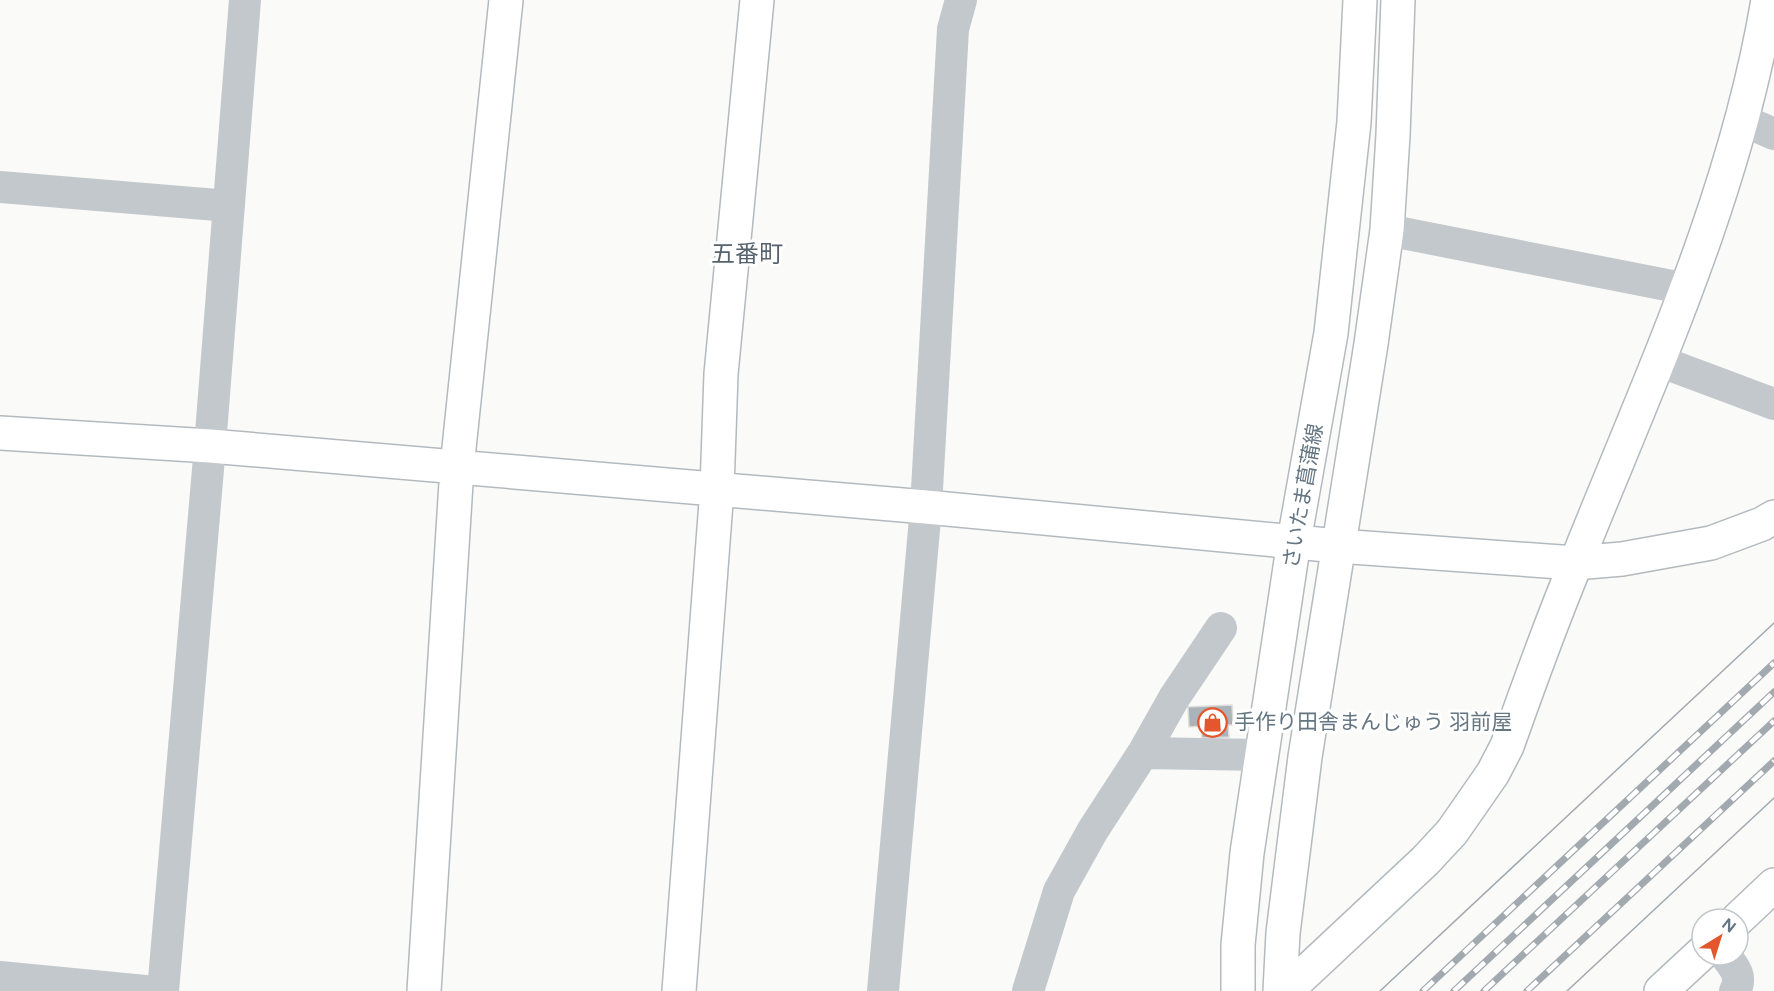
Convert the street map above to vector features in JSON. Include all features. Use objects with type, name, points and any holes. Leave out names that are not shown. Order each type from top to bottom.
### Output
[{"type":"street","points":[[163,991],[210,446],[245,0]]},
{"type":"street","points":[[424,991],[457,467],[506,0]]},
{"type":"street","points":[[679,991],[717,489],[721,375],[757,0]]},
{"type":"street","points":[[883,991],[926,507],[954,29],[961,0]]},
{"type":"street","name":"さいたま菖蒲線","points":[[1238,991],[1238,945],[1247,853],[1294,541],[1333,322],[1354,122],[1360,0]]},
{"type":"street","name":"さいたま菖蒲線","points":[[1280,991],[1291,856],[1388,230],[1394,135],[1398,0]]},
{"type":"street","points":[[1286,991],[1425,861],[1452,832],[1493,773],[1507,746],[1575,563],[1687,289],[1714,212],[1742,120],[1769,12]]},
{"type":"street","points":[[1742,120],[1774,134]]},
{"type":"street","points":[[0,187],[229,206]]},
{"type":"street","points":[[1388,230],[1687,289]]},
{"type":"street","points":[[1659,361],[1774,404]]},
{"type":"street","points":[[0,432],[210,446],[926,507],[1338,546],[1575,563],[1622,559],[1711,543],[1762,524],[1774,517]]},
{"type":"street","points":[[1028,991],[1059,891],[1174,699],[1221,628]]},
{"type":"street","points":[[1143,753],[1262,755]]},
{"type":"street","points":[[1750,908],[1774,885]]},
{"type":"street","points":[[1661,991],[1690,964]]},
{"type":"street","points":[[1734,967],[1738,973],[1738,986],[1735,991]]},
{"type":"street","points":[[0,977],[145,991]]},
{"type":"building","points":[[1232,705],[1233,725],[1228,725],[1229,737],[1202,738],[1201,726],[1189,727],[1188,707]]},
{"type":"tram line","points":[[1380,991],[1774,623]]},
{"type":"tram line","points":[[1567,991],[1774,798]]},
{"type":"railway","points":[[1423,991],[1774,663]]},
{"type":"railway","points":[[1454,991],[1774,692]]},
{"type":"railway","points":[[1484,991],[1774,721]]},
{"type":"railway","points":[[1527,991],[1774,761]]},
{"type":"place","name":"手作り田舎まんじゅう 羽前屋","points":[[1213,722]]},
{"type":"district","name":"五番町","points":[[747,254]]}]
